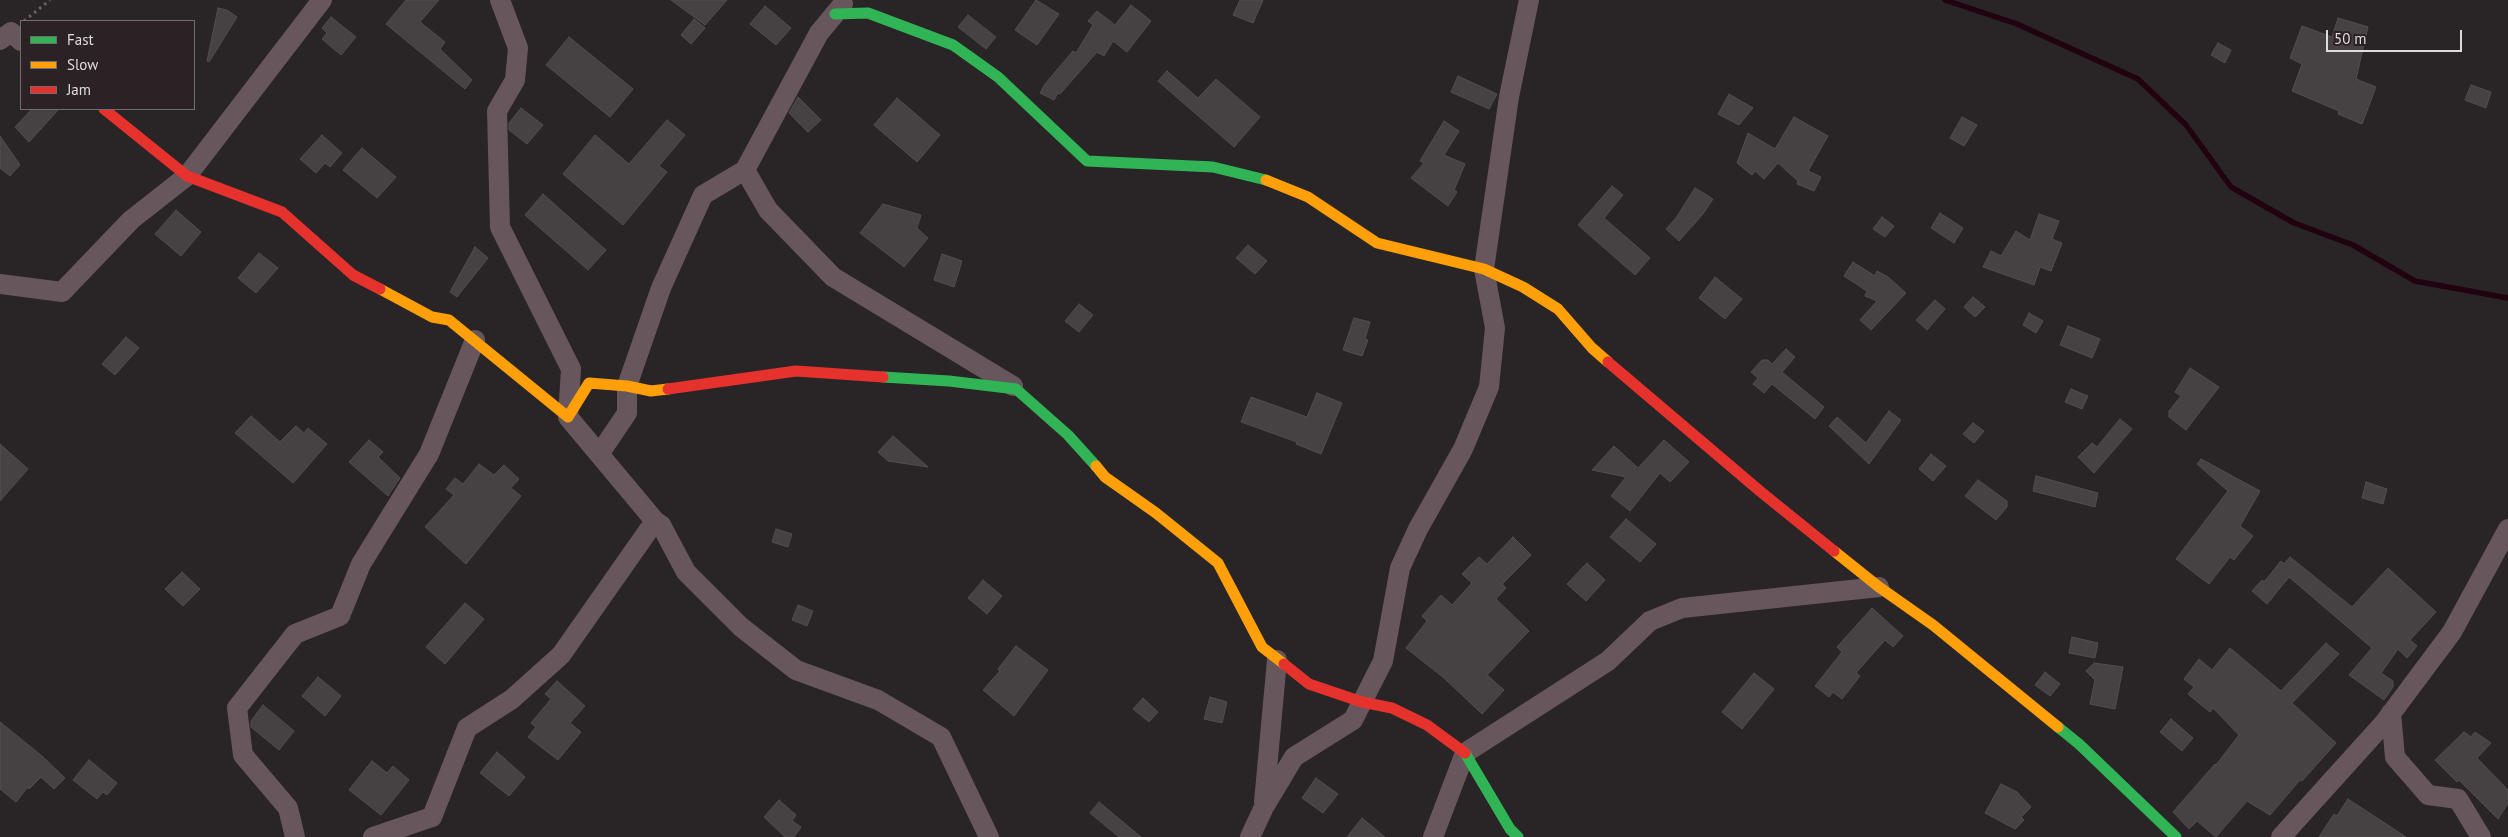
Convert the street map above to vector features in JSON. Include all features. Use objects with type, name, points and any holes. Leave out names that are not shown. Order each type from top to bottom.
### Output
[{"type":"street","points":[[0,284],[62,292],[131,220],[187,176],[322,0]]},
{"type":"street","points":[[500,0],[518,48],[515,80],[497,111],[500,227],[571,369],[568,417]]},
{"type":"street","points":[[1250,837],[1264,807],[1294,757],[1353,720],[1383,661],[1400,568],[1418,529],[1463,449],[1489,387],[1495,328],[1484,269],[1509,97],[1529,0]]},
{"type":"street","points":[[600,453],[628,413],[627,386],[661,288],[703,195],[745,170],[818,33],[841,7],[868,13],[953,45],[998,77],[1087,161],[1213,167],[1264,179],[1308,197],[1377,243],[1484,269],[1523,287],[1558,309],[1592,348],[1761,492],[1879,587],[1933,625],[2079,744],[2176,837]]},
{"type":"street","points":[[0,40],[11,32],[20,40]]},
{"type":"street","points":[[105,110],[187,176],[282,212],[353,275],[432,317],[449,320],[475,340],[568,417],[655,521],[661,525],[686,572],[741,626],[796,670],[878,700],[941,737],[989,837]]},
{"type":"street","points":[[745,170],[768,210],[833,277],[1016,389],[1068,436],[1105,477],[1156,513],[1218,563],[1262,647],[1277,660],[1309,684],[1362,702],[1392,708],[1427,725],[1465,753],[1510,829],[1518,837]]},
{"type":"street","points":[[295,837],[288,808],[243,755],[237,708],[295,634],[340,616],[361,564],[429,454],[475,340]]},
{"type":"street","points":[[568,417],[589,383],[627,386],[651,391],[796,371],[949,381],[1016,389]]},
{"type":"street","points":[[373,837],[432,818],[467,728],[512,700],[561,655],[655,521]]},
{"type":"street","points":[[2281,837],[2392,713],[2452,632],[2508,530]]},
{"type":"street","points":[[1433,837],[1465,753],[1608,661],[1650,620],[1682,608],[1879,587]]},
{"type":"street","points":[[1264,807],[1277,660]]},
{"type":"street","points":[[2392,713],[2395,757],[2428,795],[2458,799],[2481,837]]},
{"type":"path","points":[[25,20],[50,0]]},
{"type":"building","points":[[406,0],[439,0],[420,22],[445,42],[440,49],[472,80],[465,89],[386,24]]},
{"type":"building","points":[[671,0],[727,0],[705,25]]},
{"type":"building","points":[[1036,0],[1059,14],[1037,45],[1015,30]]},
{"type":"building","points":[[1240,0],[1263,0],[1253,23],[1233,15]]},
{"type":"building","points":[[1131,5],[1151,21],[1127,52],[1113,41],[1104,56],[1097,52],[1060,94],[1058,93],[1054,100],[1040,93],[1045,84],[1073,51],[1076,53],[1093,25],[1088,21],[1097,11],[1115,25]]},
{"type":"building","points":[[765,6],[791,28],[776,45],[750,24]]},
{"type":"building","points":[[218,8],[227,10],[237,17],[209,62],[207,61]]},
{"type":"building","points":[[968,15],[996,37],[986,49],[958,27]]},
{"type":"building","points":[[331,17],[356,37],[341,55],[322,39],[327,33],[322,28]]},
{"type":"building","points":[[2338,18],[2368,27],[2356,79],[2376,87],[2362,124],[2338,114],[2339,111],[2292,91],[2302,64],[2290,58],[2302,26],[2332,37]]},
{"type":"building","points":[[694,19],[705,28],[691,44],[681,35]]},
{"type":"building","points":[[569,37],[633,89],[610,117],[546,65]]},
{"type":"building","points":[[2218,43],[2231,50],[2225,63],[2211,55]]},
{"type":"building","points":[[1167,71],[1198,98],[1216,79],[1260,117],[1234,147],[1158,81]]},
{"type":"building","points":[[1458,76],[1497,94],[1489,109],[1451,92]]},
{"type":"building","points":[[2471,85],[2491,92],[2486,108],[2465,100]]},
{"type":"building","points":[[1729,94],[1753,108],[1739,125],[1718,114]]},
{"type":"building","points":[[798,97],[821,120],[808,132],[789,113]]},
{"type":"building","points":[[897,98],[940,135],[917,162],[874,125]]},
{"type":"building","points":[[521,108],[543,125],[527,144],[509,130],[509,123]]},
{"type":"building","points":[[31,110],[58,110],[29,142],[15,127]]},
{"type":"building","points":[[1794,117],[1828,136],[1808,171],[1821,177],[1814,191],[1797,184],[1798,181],[1778,163],[1764,179],[1755,171],[1752,175],[1737,163],[1748,133],[1775,149]]},
{"type":"building","points":[[1962,117],[1977,125],[1964,146],[1950,138]]},
{"type":"building","points":[[667,120],[685,135],[659,166],[667,172],[623,225],[563,174],[595,135],[629,164]]},
{"type":"building","points":[[1444,121],[1459,131],[1444,155],[1465,164],[1454,190],[1457,192],[1448,206],[1411,178],[1424,163],[1420,161]]},
{"type":"building","points":[[322,135],[342,153],[330,167],[325,163],[316,173],[300,159]]},
{"type":"building","points":[[0,136],[20,165],[10,176],[0,168]]},
{"type":"building","points":[[362,148],[396,177],[377,198],[343,170]]},
{"type":"building","points":[[1612,186],[1623,195],[1604,218],[1650,258],[1635,275],[1578,225]]},
{"type":"building","points":[[1695,188],[1713,199],[1703,214],[1679,241],[1666,229],[1676,218]]},
{"type":"building","points":[[543,194],[606,250],[588,270],[525,215]]},
{"type":"building","points":[[883,204],[921,215],[917,228],[928,238],[904,267],[860,233]]},
{"type":"building","points":[[176,210],[201,232],[181,256],[155,234]]},
{"type":"building","points":[[1940,213],[1963,228],[1954,243],[1931,228]]},
{"type":"building","points":[[2039,214],[2059,221],[2052,239],[2062,243],[2051,271],[2040,267],[2034,285],[1983,267],[1991,251],[2001,256],[2016,231],[2030,240]]},
{"type":"building","points":[[1882,217],[1894,226],[1885,237],[1873,229]]},
{"type":"building","points":[[1248,245],[1267,261],[1255,274],[1236,258]]},
{"type":"building","points":[[475,247],[488,258],[457,297],[450,292]]},
{"type":"building","points":[[259,253],[278,268],[256,293],[238,278]]},
{"type":"building","points":[[942,254],[962,261],[954,287],[934,280]]},
{"type":"building","points":[[1853,262],[1875,276],[1877,271],[1888,277],[1906,293],[1871,330],[1860,320],[1877,301],[1865,296],[1867,291],[1844,276]]},
{"type":"building","points":[[1715,277],[1742,299],[1725,319],[1699,298]]},
{"type":"building","points":[[1973,297],[1985,307],[1975,317],[1964,307]]},
{"type":"building","points":[[1935,300],[1945,309],[1927,330],[1916,320]]},
{"type":"building","points":[[1079,304],[1093,315],[1079,332],[1065,321]]},
{"type":"building","points":[[2029,313],[2043,321],[2036,333],[2023,325]]},
{"type":"building","points":[[1354,318],[1370,322],[1365,339],[1368,340],[1362,356],[1343,350]]},
{"type":"building","points":[[2068,326],[2100,339],[2092,358],[2060,345]]},
{"type":"building","points":[[126,337],[139,348],[115,375],[102,364]]},
{"type":"building","points":[[1786,349],[1795,357],[1782,372],[1824,407],[1815,419],[1772,384],[1764,393],[1753,384],[1758,378],[1751,372],[1762,360],[1768,360],[1772,364]]},
{"type":"building","points":[[2190,368],[2219,387],[2186,430],[2169,417],[2169,411],[2181,396],[2175,392]]},
{"type":"building","points":[[2071,389],[2088,396],[2082,409],[2065,402]]},
{"type":"building","points":[[1317,393],[1342,403],[1321,454],[1296,444],[1297,442],[1241,422],[1251,397],[1307,417]]},
{"type":"building","points":[[1889,411],[1901,420],[1869,464],[1829,426],[1837,417],[1866,443]]},
{"type":"building","points":[[251,416],[280,442],[296,426],[304,433],[308,428],[327,444],[293,483],[235,433]]},
{"type":"building","points":[[2120,419],[2132,429],[2094,473],[2078,457],[2092,443],[2097,447]]},
{"type":"building","points":[[1973,423],[1984,431],[1974,443],[1963,434]]},
{"type":"building","points":[[893,436],[928,467],[888,461],[878,452]]},
{"type":"building","points":[[369,440],[383,452],[378,457],[400,478],[388,496],[349,462]]},
{"type":"building","points":[[1664,440],[1689,462],[1670,482],[1660,473],[1630,511],[1611,496],[1626,477],[1592,470],[1614,446],[1638,468]]},
{"type":"building","points":[[0,444],[28,469],[0,501]]},
{"type":"building","points":[[1931,454],[1946,466],[1933,481],[1919,469]]},
{"type":"building","points":[[2201,459],[2260,491],[2240,526],[2253,536],[2234,560],[2230,557],[2209,584],[2176,559],[2228,491],[2197,464]]},
{"type":"building","points":[[479,464],[494,475],[504,465],[519,479],[511,488],[521,496],[466,564],[425,527],[454,495],[446,489],[455,478],[463,484]]},
{"type":"building","points":[[2036,476],[2098,493],[2095,507],[2033,491]]},
{"type":"building","points":[[1978,480],[2007,501],[2007,507],[1996,520],[1965,496]]},
{"type":"building","points":[[2366,482],[2387,489],[2383,504],[2362,498]]},
{"type":"building","points":[[1626,519],[1656,544],[1640,562],[1610,537]]},
{"type":"building","points":[[776,529],[792,534],[788,547],[772,542]]},
{"type":"building","points":[[1513,537],[1531,555],[1502,584],[1506,588],[1496,599],[1529,631],[1487,675],[1504,690],[1482,714],[1444,678],[1406,648],[1427,621],[1422,616],[1441,595],[1452,605],[1472,583],[1462,574],[1479,557],[1487,564]]},
{"type":"building","points":[[2290,557],[2352,607],[2388,568],[2436,612],[2410,640],[2417,646],[2407,658],[2398,649],[2381,673],[2393,681],[2393,687],[2384,700],[2349,675],[2372,648],[2289,577],[2267,604],[2252,591],[2262,580],[2264,582],[2281,561],[2284,564]]},
{"type":"building","points":[[1587,563],[1605,580],[1586,601],[1567,584]]},
{"type":"building","points":[[182,572],[200,589],[183,606],[165,589]]},
{"type":"building","points":[[983,580],[1002,596],[987,614],[968,598]]},
{"type":"building","points":[[465,603],[484,619],[445,664],[426,647]]},
{"type":"building","points":[[798,605],[813,611],[807,626],[792,620]]},
{"type":"building","points":[[1872,608],[1903,636],[1893,647],[1885,640],[1856,673],[1860,676],[1842,699],[1833,692],[1829,697],[1815,686],[1842,652],[1837,647]]},
{"type":"building","points":[[2072,637],[2098,643],[2095,658],[2069,653]]},
{"type":"building","points":[[2326,643],[2339,654],[2292,703],[2336,743],[2302,781],[2300,780],[2270,815],[2247,801],[2216,837],[2197,821],[2189,829],[2173,812],[2216,765],[2239,735],[2213,708],[2210,712],[2188,694],[2194,687],[2184,679],[2199,659],[2212,670],[2230,648],[2281,691]]},
{"type":"building","points":[[1016,646],[1048,670],[1014,716],[983,690],[1000,671],[998,669]]},
{"type":"building","points":[[2094,663],[2123,667],[2115,709],[2090,704],[2095,680],[2086,671]]},
{"type":"building","points":[[2045,672],[2060,684],[2050,696],[2035,685]]},
{"type":"building","points":[[1754,673],[1774,689],[1742,729],[1722,712]]},
{"type":"building","points":[[318,677],[341,696],[325,716],[302,696]]},
{"type":"building","points":[[557,681],[585,706],[570,723],[581,732],[558,760],[528,737],[536,727],[531,723],[551,699],[545,694]]},
{"type":"building","points":[[1210,697],[1227,702],[1222,723],[1204,719]]},
{"type":"building","points":[[1143,698],[1158,712],[1149,722],[1133,709]]},
{"type":"building","points":[[263,705],[294,731],[279,750],[251,727],[251,721]]},
{"type":"building","points":[[2171,719],[2193,738],[2182,751],[2160,732]]},
{"type":"building","points":[[0,722],[42,756],[65,778],[54,789],[41,777],[29,789],[28,787],[16,802],[0,789]]},
{"type":"building","points":[[2464,732],[2471,737],[2475,732],[2491,743],[2477,758],[2508,790],[2508,803],[2498,819],[2459,780],[2457,782],[2435,760]]},
{"type":"building","points":[[497,752],[525,777],[509,796],[480,773]]},
{"type":"building","points":[[89,760],[117,783],[107,795],[103,792],[97,799],[73,780]]},
{"type":"building","points":[[372,761],[387,773],[393,766],[409,780],[381,815],[349,790]]},
{"type":"building","points":[[1316,778],[1338,794],[1323,813],[1302,798]]},
{"type":"building","points":[[2001,784],[2017,792],[2031,807],[2021,817],[2024,820],[2015,829],[1985,813]]},
{"type":"building","points":[[2348,799],[2406,837],[2319,837],[2334,814],[2337,816]]},
{"type":"building","points":[[779,800],[796,815],[792,821],[801,827],[794,837],[785,837],[764,817]]},
{"type":"building","points":[[1099,802],[1141,837],[1119,837],[1090,813]]},
{"type":"building","points":[[1362,818],[1385,837],[1347,837]]},
{"type":"waterway","points":[[1945,0],[2017,24],[2138,79],[2186,125],[2231,187],[2294,223],[2353,245],[2415,281],[2508,298]]},
{"type":"traffic: fast","points":[[835,14],[868,13],[953,45],[998,77],[1087,161],[1213,167],[1266,180]]},
{"type":"traffic: fast","points":[[883,377],[949,381],[1016,389],[1068,435],[1096,466]]},
{"type":"traffic: fast","points":[[2058,727],[2079,744],[2176,837]]},
{"type":"traffic: fast","points":[[1465,753],[1510,829],[1518,837]]},
{"type":"traffic: slow","points":[[1266,180],[1308,197],[1377,243],[1484,269],[1523,287],[1558,309],[1592,348],[1608,362]]},
{"type":"traffic: slow","points":[[380,289],[432,317],[449,320],[568,417],[589,383],[627,386],[651,391],[668,389]]},
{"type":"traffic: slow","points":[[1096,466],[1105,477],[1156,513],[1218,563],[1262,647],[1284,664]]},
{"type":"traffic: slow","points":[[1834,551],[1879,587],[1933,625],[2058,727]]},
{"type":"traffic: jam","points":[[105,110],[187,176],[282,212],[353,275],[380,289]]},
{"type":"traffic: jam","points":[[1608,362],[1761,492],[1834,551]]},
{"type":"traffic: jam","points":[[668,389],[796,371],[883,377]]},
{"type":"traffic: jam","points":[[1284,664],[1309,684],[1362,702],[1392,708],[1427,725],[1465,753]]}]
